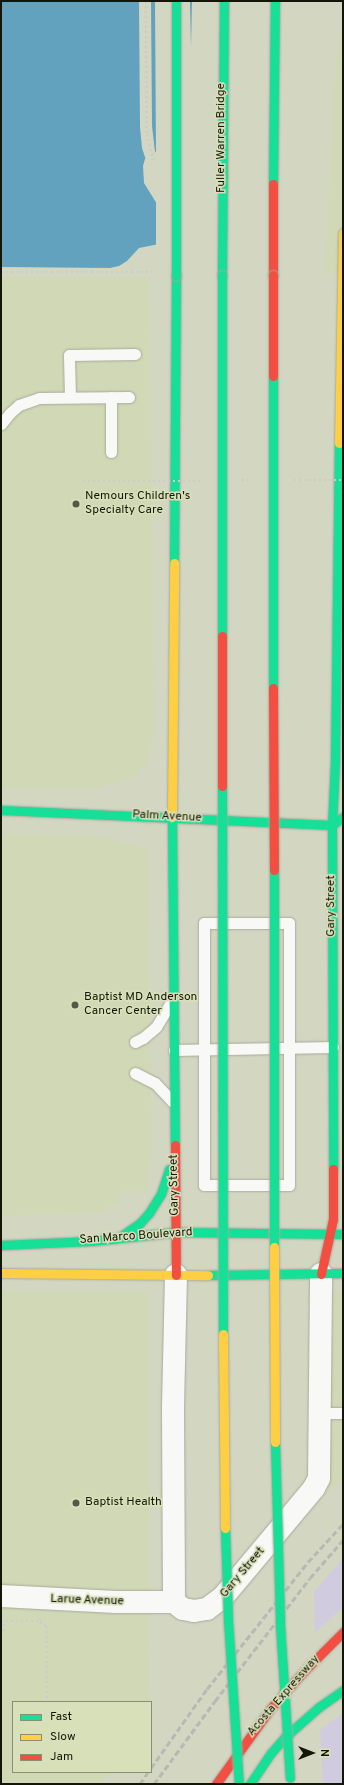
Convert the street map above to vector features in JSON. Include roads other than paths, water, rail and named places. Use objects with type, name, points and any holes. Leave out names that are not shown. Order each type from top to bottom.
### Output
[{"type":"main road","name":"Gary Street","points":[[176,1],[176,276],[172,817],[176,1275]]},
{"type":"main road","name":"Fuller Warren Bridge","points":[[224,1],[222,95],[223,1461],[228,1620]]},
{"type":"main road","points":[[275,1],[272,107],[274,1416],[279,1617],[290,1781]]},
{"type":"main road","name":"Gary Street","points":[[321,1274],[333,1219],[333,1047],[338,995],[332,825],[335,761],[341,274],[343,233]]},
{"type":"main road","name":"Palm Avenue","points":[[1,810],[50,811],[332,825]]},
{"type":"main road","points":[[343,817],[332,825],[343,836]]},
{"type":"main road","points":[[333,1142],[343,1185]]},
{"type":"main road","points":[[117,1239],[140,1223],[154,1207],[164,1184],[175,1148]]},
{"type":"main road","name":"San Marco Boulevard","points":[[1,1245],[117,1239],[176,1232],[343,1234]]},
{"type":"main road","points":[[1,1273],[176,1275],[343,1273]]},
{"type":"main road","points":[[225,1722],[228,1620]]},
{"type":"main road","points":[[228,1620],[239,1784]]},
{"type":"main road","name":"Acosta Expressway","points":[[216,1784],[270,1709],[305,1670],[343,1632]]},
{"type":"main road","points":[[250,1784],[271,1753],[285,1737],[319,1707],[343,1690]]},
{"type":"main road","points":[[224,1753],[224,1784]]},
{"type":"street","name":"Gary Street","points":[[176,1275],[173,1411],[174,1602],[183,1609],[194,1611],[206,1609],[218,1601],[317,1483],[321,1472],[321,1274]]},
{"type":"street","name":"Larue Avenue","points":[[1,1596],[116,1602],[174,1602]]},
{"type":"lane","points":[[70,397],[69,355],[135,354]]},
{"type":"lane","points":[[111,397],[111,452]]},
{"type":"lane","points":[[1,424],[10,413],[25,402],[39,398],[129,397]]},
{"type":"lane","points":[[204,924],[288,924],[289,1185],[204,1185],[204,1049],[204,924]]},
{"type":"lane","points":[[135,1042],[143,1038],[156,1027],[166,1012],[173,993]]},
{"type":"lane","points":[[174,1050],[333,1047]]},
{"type":"lane","points":[[135,1073],[155,1083],[167,1094],[174,1104]]},
{"type":"lane","points":[[321,1414],[343,1413]]},
{"type":"water","points":[[1,1],[252,1],[158,150],[145,159],[143,166],[144,183],[157,204],[159,244],[139,248],[127,261],[119,266],[110,268],[1,267]]},
{"type":"railway","points":[[152,1767],[207,1689],[308,1562],[343,1524]]},
{"type":"railway","points":[[154,1784],[215,1701],[310,1578],[343,1540]]},
{"type":"railway","points":[[140,1784],[147,1773]]},
{"type":"place","name":"Nemours Children's Specialty Care","points":[[76,504]]},
{"type":"place","name":"Baptist MD Anderson Cancer Center","points":[[75,1005]]},
{"type":"place","name":"Baptist Health","points":[[76,1503]]}]
